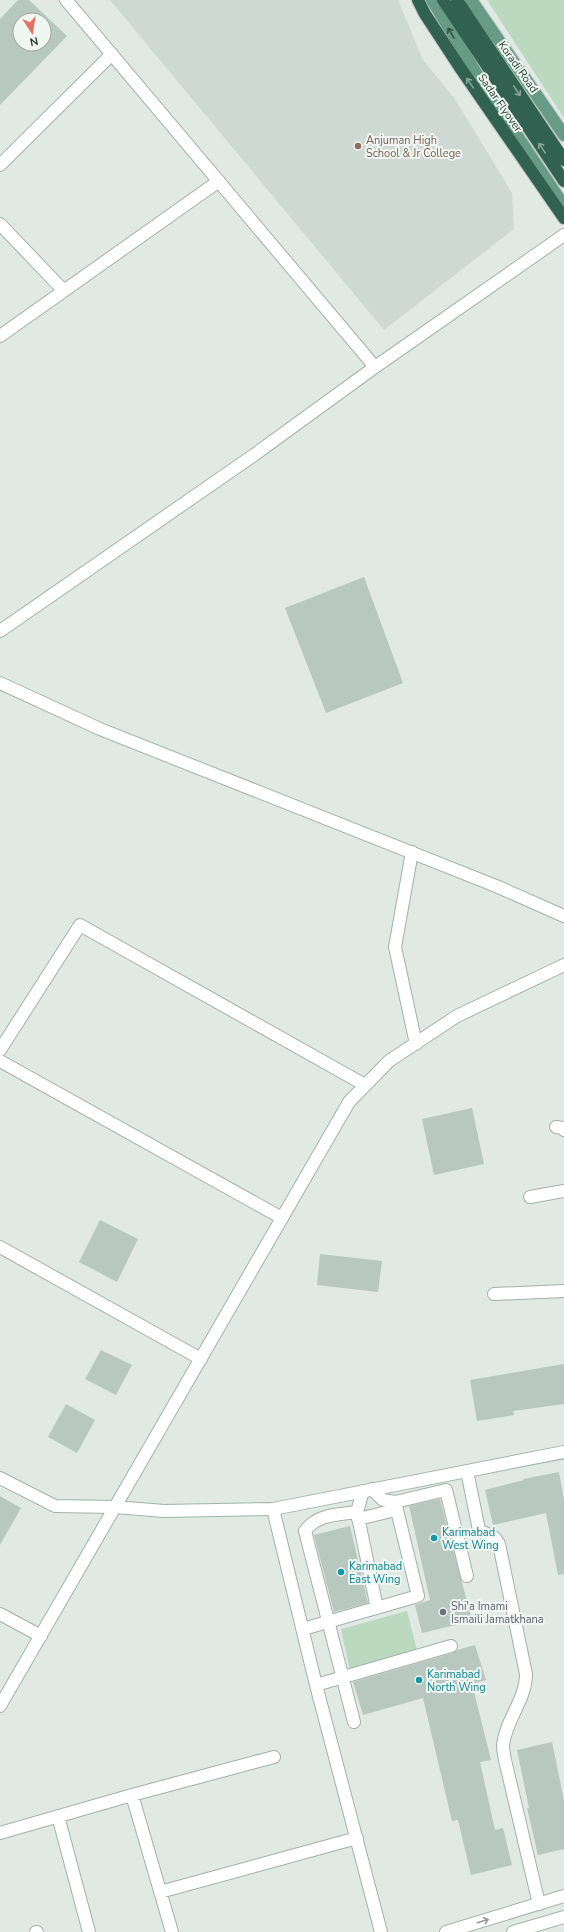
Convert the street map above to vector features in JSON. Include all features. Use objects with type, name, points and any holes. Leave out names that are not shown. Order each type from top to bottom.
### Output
[{"type":"highway","name":"Sadar Flyover","points":[[418,0],[425,14],[459,66],[564,218]]},
{"type":"highway","name":"Sadar Flyover","points":[[443,0],[564,181]]},
{"type":"highway","name":"Sadar Flyover","points":[[457,0],[564,160]]},
{"type":"main road","points":[[432,0],[489,94],[564,206]]},
{"type":"main road","name":"Koradi Road","points":[[471,0],[564,135]]},
{"type":"street","points":[[66,0],[376,367]]},
{"type":"street","points":[[0,165],[112,54]]},
{"type":"street","points":[[0,336],[219,182]]},
{"type":"street","points":[[0,224],[64,291]]},
{"type":"street","points":[[0,631],[254,455],[564,235]]},
{"type":"street","points":[[0,683],[100,729],[412,852],[496,886],[564,916]]},
{"type":"street","points":[[412,852],[395,948],[416,1044]]},
{"type":"street","points":[[0,1050],[80,925],[365,1085]]},
{"type":"street","points":[[0,1706],[349,1102],[389,1062],[457,1016],[564,965]]},
{"type":"street","points":[[0,1061],[282,1218]]},
{"type":"street","points":[[530,1197],[564,1192]]},
{"type":"street","points":[[0,1247],[200,1359]]},
{"type":"street","points":[[494,1294],[564,1291]]},
{"type":"street","points":[[0,1478],[55,1506],[115,1507],[164,1511],[273,1509],[564,1452]]},
{"type":"street","points":[[467,1471],[480,1530],[495,1538],[500,1544],[526,1674],[524,1691],[510,1723],[503,1744],[505,1760],[539,1904]]},
{"type":"street","points":[[368,1490],[382,1500],[396,1506]]},
{"type":"street","points":[[368,1490],[357,1516],[377,1608]]},
{"type":"street","points":[[354,1722],[305,1531],[310,1524],[319,1518],[357,1516],[396,1506],[446,1490],[467,1576]]},
{"type":"street","points":[[303,1629],[418,1596],[396,1506]]},
{"type":"street","points":[[273,1509],[316,1684],[381,1932]]},
{"type":"street","points":[[0,1614],[41,1636]]},
{"type":"street","points":[[316,1684],[451,1646]]},
{"type":"street","points":[[0,1834],[132,1795],[274,1758]]},
{"type":"street","points":[[132,1795],[172,1932]]},
{"type":"street","points":[[58,1816],[89,1932]]},
{"type":"street","points":[[160,1892],[357,1838]]},
{"type":"street","points":[[446,1932],[564,1896]]},
{"type":"street","points":[[513,1932],[564,1917]]},
{"type":"shaded area","name":"Anjuman High School & Jr College","points":[[110,0],[398,0],[423,60],[455,99],[512,193],[514,229],[384,330]]},
{"type":"green space","points":[[487,0],[564,0],[564,118]]},
{"type":"green space","points":[[407,1611],[418,1654],[350,1671],[341,1629]]},
{"type":"building","points":[[18,0],[29,0],[42,12],[12,12],[12,52],[51,52],[0,105],[0,19]]},
{"type":"building","points":[[52,22],[67,36],[52,51]]},
{"type":"building","points":[[364,577],[403,683],[326,713],[285,608]]},
{"type":"building","points":[[472,1108],[484,1164],[434,1175],[422,1119]]},
{"type":"building","points":[[100,1220],[138,1239],[117,1282],[79,1262]]},
{"type":"building","points":[[320,1254],[382,1261],[378,1292],[317,1285]]},
{"type":"building","points":[[101,1350],[132,1365],[116,1395],[85,1379]]},
{"type":"building","points":[[564,1364],[564,1404],[513,1411],[514,1415],[477,1421],[470,1380]]},
{"type":"building","points":[[66,1404],[95,1420],[77,1453],[48,1437]]},
{"type":"building","points":[[559,1472],[564,1500],[564,1574],[558,1575],[546,1513],[493,1525],[485,1490],[524,1480],[523,1479]]},
{"type":"building","points":[[0,1496],[21,1508],[0,1545]]},
{"type":"building","points":[[440,1499],[472,1621],[422,1633],[415,1605],[430,1600],[409,1506]]},
{"type":"building","name":"Karimabad East Wing","points":[[350,1526],[368,1603],[334,1612],[314,1535]]},
{"type":"building","points":[[475,1645],[486,1680],[472,1684],[491,1760],[480,1762],[495,1830],[503,1828],[512,1865],[471,1875],[458,1820],[452,1821],[423,1698],[363,1715],[353,1682],[453,1653],[457,1650]]},
{"type":"building","points":[[552,1742],[564,1800],[564,1849],[538,1855],[527,1808],[529,1808],[517,1750]]},
{"type":"place","name":"Anjuman High School & Jr College","points":[[358,146]]},
{"type":"place","name":"Karimabad West Wing","points":[[434,1538]]},
{"type":"place","name":"Karimabad East Wing","points":[[341,1572]]},
{"type":"place","name":"Shi'a Imami Ismaili Jamatkhana","points":[[443,1612]]},
{"type":"place","name":"Karimabad North Wing","points":[[419,1680]]}]
